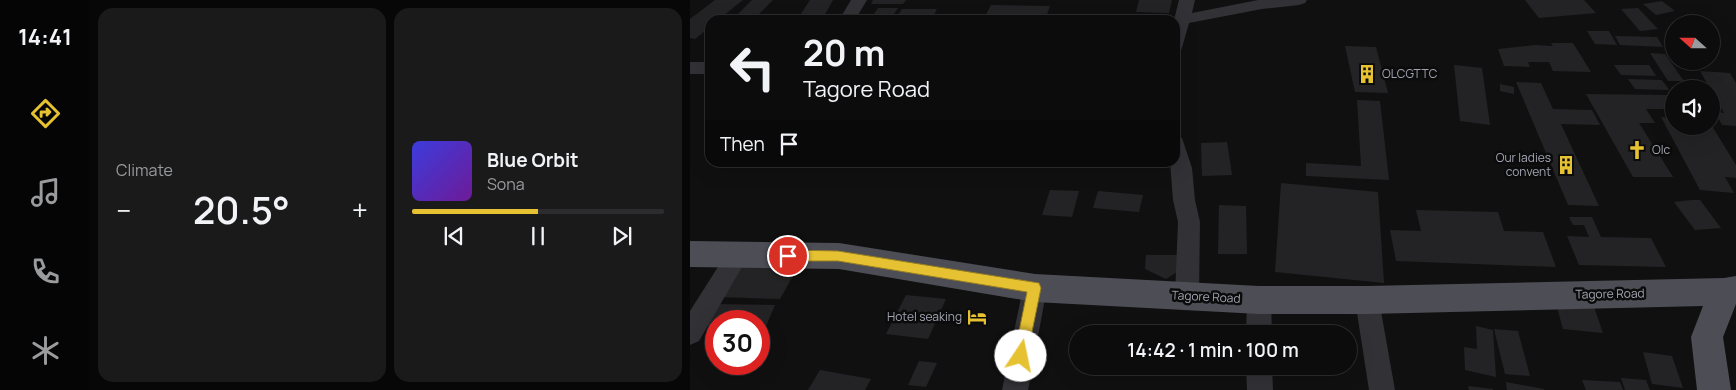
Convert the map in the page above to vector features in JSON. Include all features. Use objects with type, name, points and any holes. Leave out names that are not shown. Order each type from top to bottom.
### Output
[{"type":"main road","name":"Tagore Road","points":[[690,254],[838,256],[1035,288],[1258,300],[1367,300],[1730,291]]},
{"type":"main road","points":[[1714,390],[1706,336],[1730,291]]},
{"type":"street","points":[[850,15],[859,0]]},
{"type":"street","points":[[1180,28],[1187,0]]},
{"type":"street","points":[[1182,20],[1262,4],[1299,0]]},
{"type":"street","points":[[690,68],[705,68]]},
{"type":"street","points":[[1180,161],[1184,200],[1189,222],[1187,296]]},
{"type":"street","points":[[690,333],[738,255]]},
{"type":"street","points":[[1015,390],[1035,288]]},
{"type":"street","points":[[1258,300],[1259,325]]},
{"type":"street","points":[[1367,300],[1382,390]]},
{"type":"street","points":[[1260,375],[1260,390]]},
{"type":"building","points":[[715,0],[743,0],[724,15],[705,15],[705,31],[695,39],[690,38],[690,19]]},
{"type":"building","points":[[752,0],[773,0],[758,15],[737,15]]},
{"type":"building","points":[[810,0],[833,0],[825,15],[800,15]]},
{"type":"building","points":[[873,0],[906,0],[903,4],[871,4]]},
{"type":"building","points":[[1139,0],[1172,0],[1169,13],[1136,12]]},
{"type":"building","points":[[1525,0],[1584,0],[1596,13],[1539,18]]},
{"type":"building","points":[[1662,1],[1675,11],[1656,15],[1643,4]]},
{"type":"building","points":[[991,5],[1050,6],[1047,15],[986,15]]},
{"type":"building","points":[[878,8],[898,8],[893,15],[873,15]]},
{"type":"building","points":[[1638,8],[1658,29],[1640,31],[1621,9]]},
{"type":"building","points":[[902,9],[937,9],[934,15],[898,15]]},
{"type":"building","points":[[1587,31],[1609,31],[1617,45],[1595,44]]},
{"type":"building","points":[[1615,36],[1657,37],[1663,47],[1620,45]]},
{"type":"building","points":[[1551,43],[1573,43],[1591,72],[1553,71],[1549,62],[1528,62],[1530,67],[1504,66],[1498,49],[1535,45],[1553,46]]},
{"type":"building","name":"OLCGTTC","points":[[1345,46],[1376,47],[1388,93],[1355,92]]},
{"type":"building","points":[[1650,53],[1665,54],[1665,70],[1676,70],[1683,80],[1667,80]]},
{"type":"building","points":[[1454,65],[1482,68],[1490,125],[1460,121]]},
{"type":"building","points":[[1614,65],[1649,65],[1656,76],[1621,75]]},
{"type":"building","points":[[1700,71],[1730,73],[1736,83],[1736,126],[1722,125],[1720,121],[1720,113],[1724,113],[1720,106],[1720,80],[1705,80]]},
{"type":"building","points":[[1628,79],[1662,80],[1665,84],[1665,90],[1635,89]]},
{"type":"building","name":"Our ladies convent","points":[[1516,82],[1541,83],[1553,109],[1592,110],[1600,125],[1561,124],[1599,206],[1568,205]]},
{"type":"building","points":[[1500,84],[1514,87],[1514,94],[1500,91]]},
{"type":"building","name":"Olc","points":[[1586,94],[1665,95],[1665,109],[1646,109],[1655,123],[1639,123],[1673,177],[1633,177]]},
{"type":"building","points":[[1357,100],[1380,101],[1389,180],[1306,176],[1306,163],[1361,166]]},
{"type":"building","points":[[1671,135],[1718,135],[1736,165],[1736,178],[1725,177],[1734,193],[1700,190]]},
{"type":"building","points":[[1227,142],[1232,175],[1202,176],[1201,143]]},
{"type":"building","points":[[1281,183],[1378,192],[1384,283],[1275,272]]},
{"type":"building","points":[[1050,190],[1079,191],[1072,217],[1042,215]]},
{"type":"building","points":[[1098,191],[1143,195],[1139,212],[1093,208]]},
{"type":"building","points":[[1700,200],[1721,228],[1695,230],[1674,202]]},
{"type":"building","points":[[1219,205],[1246,206],[1247,254],[1218,254]]},
{"type":"building","points":[[1416,210],[1498,212],[1504,231],[1543,232],[1556,267],[1396,261],[1390,230],[1421,231]]},
{"type":"building","points":[[1569,217],[1592,217],[1601,237],[1651,238],[1666,267],[1579,265],[1567,236],[1589,237],[1584,225],[1573,225]]},
{"type":"building","points":[[1146,255],[1182,255],[1182,269],[1166,279],[1145,269]]},
{"type":"building","points":[[738,266],[798,267],[780,299],[718,297]]},
{"type":"building","points":[[906,295],[946,299],[928,339],[886,334]]},
{"type":"building","points":[[1555,300],[1593,304],[1603,333],[1563,329]]},
{"type":"building","points":[[715,304],[775,305],[770,317],[770,310],[711,310]]},
{"type":"building","points":[[705,318],[705,326],[700,325]]},
{"type":"building","points":[[1476,326],[1493,330],[1496,377],[1465,370],[1464,347],[1477,349]]},
{"type":"building","points":[[1494,329],[1518,331],[1530,376],[1505,374]]},
{"type":"building","points":[[1643,352],[1672,356],[1683,388],[1652,384]]},
{"type":"building","points":[[919,361],[937,363],[926,387],[908,385]]},
{"type":"building","points":[[820,370],[871,379],[865,390],[808,390]]},
{"type":"building","points":[[1621,378],[1646,380],[1650,390],[1625,390]]},
{"type":"building","points":[[1582,380],[1620,382],[1623,390],[1586,390]]},
{"type":"building","points":[[1506,382],[1544,389],[1544,390],[1507,390]]},
{"type":"building","points":[[1468,386],[1493,389],[1493,390],[1469,390]]},
{"type":"place","name":"OLCGTTC","points":[[1367,74]]},
{"type":"place","name":"Olc","points":[[1637,150]]},
{"type":"place","name":"Our ladies convent","points":[[1566,165]]},
{"type":"place","name":"Hotel seaking","points":[[977,317]]},
{"type":"route","points":[[788,256],[838,256],[1035,288],[1021,356]]}]
